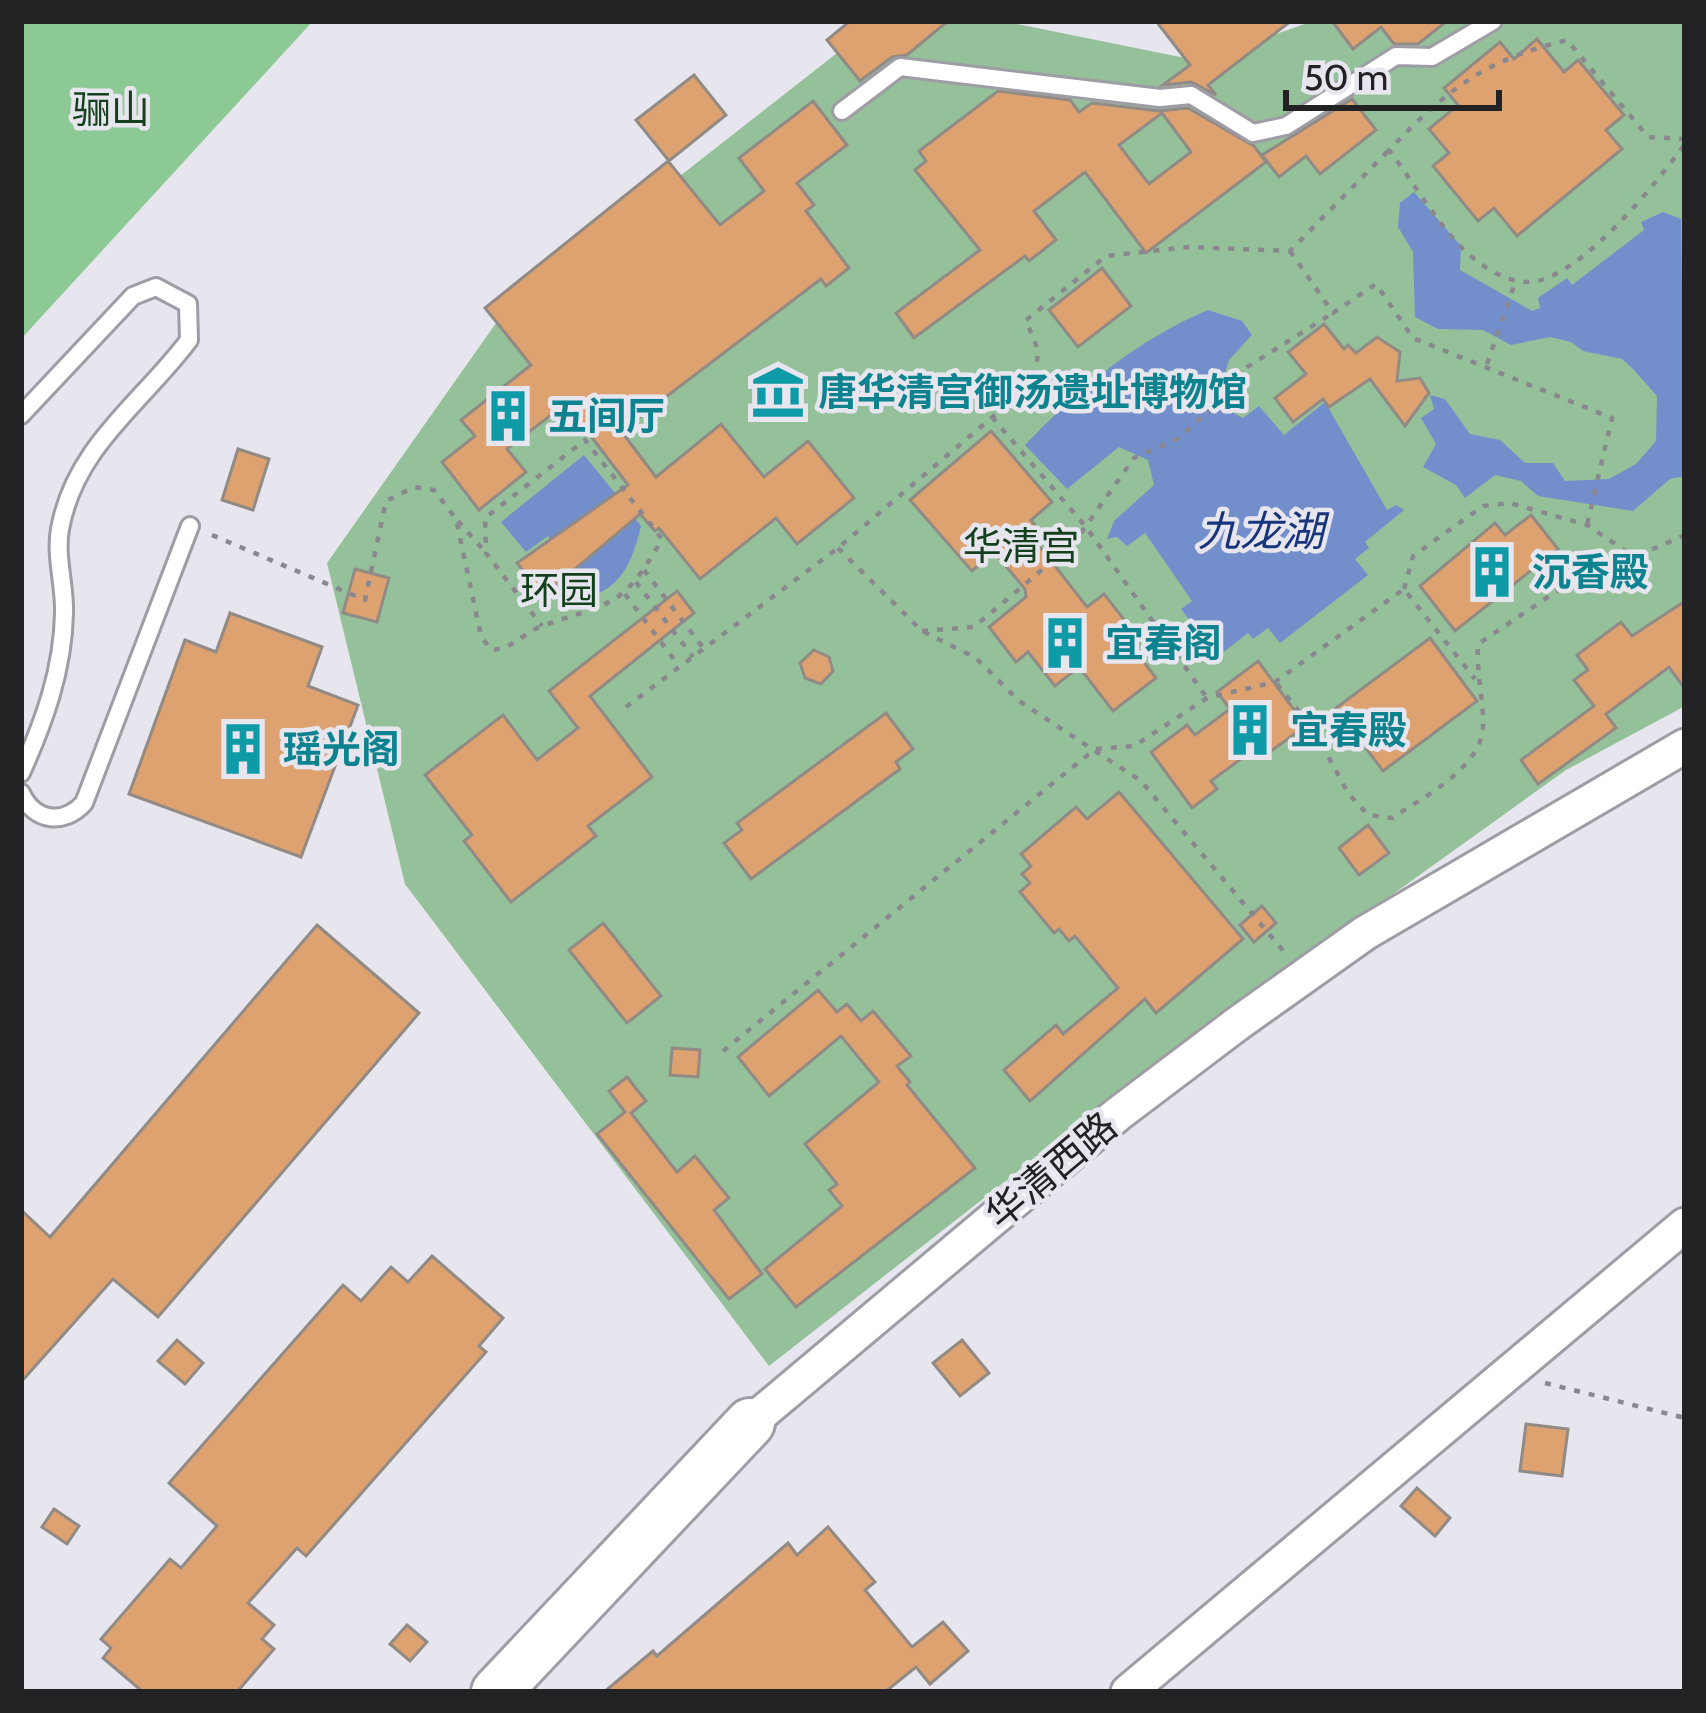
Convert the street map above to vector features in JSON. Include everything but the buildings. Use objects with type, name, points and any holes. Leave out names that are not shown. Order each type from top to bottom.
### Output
[{"type":"street","name":"华清西路","points":[[496,1692],[750,1423],[1118,1114],[1365,933],[1685,746]]},
{"type":"street","points":[[1128,1692],[1685,1225]]},
{"type":"lane","points":[[842,111],[900,67],[1160,98],[1191,94],[1253,133],[1286,126],[1396,56],[1432,57],[1492,21]]},
{"type":"lane","points":[[21,415],[133,296],[156,287],[188,304],[189,340],[95,443],[60,530],[64,612],[59,662],[44,721],[21,773]]},
{"type":"lane","points":[[21,793],[34,811],[54,818],[66,817],[84,803],[190,526]]},
{"type":"path","points":[[626,707],[838,548],[1022,392],[1039,366],[1040,348],[1024,321],[1106,256],[1189,247],[1290,251],[1431,107],[1504,56],[1568,40],[1648,137],[1685,142],[1642,202],[1586,254],[1532,283],[1504,279],[1462,248],[1389,150]]},
{"type":"path","points":[[1290,251],[1333,313]]},
{"type":"path","points":[[1487,364],[1516,280]]},
{"type":"path","points":[[922,632],[974,627],[1074,543],[1133,458],[1196,424],[1233,376],[1376,284],[1413,338],[1612,418],[1587,525]]},
{"type":"path","points":[[992,417],[1086,527],[1207,698]]},
{"type":"path","points":[[456,519],[485,644],[491,650],[508,648],[542,626],[589,614],[625,594],[662,539],[585,440],[485,518],[486,553]]},
{"type":"path","points":[[190,526],[365,600],[386,501],[404,490],[424,487],[441,495],[542,626]]},
{"type":"path","points":[[724,1051],[1094,748],[1134,746],[1207,698],[1275,682],[1404,590],[1413,556],[1483,506],[1510,503],[1587,525],[1636,558]]},
{"type":"path","points":[[1275,682],[1315,732],[1348,793],[1369,815],[1392,818],[1466,764],[1483,731],[1475,680],[1478,644],[1557,590],[1685,535]]},
{"type":"path","points":[[838,548],[922,632],[976,658],[1006,691],[1141,781],[1304,976]]},
{"type":"path","points":[[644,570],[704,649]]},
{"type":"path","points":[[636,582],[693,657]]},
{"type":"path","points":[[1404,590],[1475,680]]},
{"type":"path","points":[[625,594],[680,667]]},
{"type":"path","points":[[1506,1372],[1685,1418]]},
{"type":"green space","name":"骊山","points":[[21,21],[313,21],[21,339]]},
{"type":"green space","name":"华清宫","points":[[878,21],[1002,21],[1200,61],[1313,21],[1685,21],[1685,706],[1566,770],[1149,1069],[769,1366],[405,884],[327,563],[501,316]]},
{"type":"water","points":[[1414,192],[1461,246],[1460,270],[1532,311],[1540,308],[1538,298],[1567,278],[1572,285],[1644,230],[1641,222],[1663,212],[1681,219],[1685,476],[1670,479],[1633,511],[1538,496],[1521,481],[1495,475],[1465,498],[1456,485],[1423,467],[1436,444],[1421,418],[1434,409],[1430,395],[1445,399],[1470,434],[1500,440],[1525,463],[1553,463],[1565,481],[1609,479],[1636,464],[1656,441],[1657,396],[1622,359],[1583,351],[1571,342],[1550,337],[1511,345],[1483,330],[1438,329],[1415,317],[1413,252],[1398,227],[1400,203]]},
{"type":"water","name":"九龙湖","points":[[1208,310],[1242,321],[1252,335],[1229,360],[1216,404],[1243,418],[1259,406],[1284,435],[1325,402],[1387,510],[1396,505],[1404,510],[1365,542],[1369,548],[1355,559],[1368,575],[1280,643],[1268,628],[1253,639],[1248,633],[1212,661],[1181,609],[1192,601],[1145,533],[1127,546],[1117,537],[1107,539],[1114,521],[1154,485],[1148,460],[1119,447],[1067,489],[1025,445],[1110,368],[1156,336]]},
{"type":"water","points":[[584,455],[615,493],[563,532],[634,517],[641,526],[632,556],[618,579],[597,594],[565,602],[555,589],[576,572],[548,536],[526,552],[501,522]]},
{"type":"place","name":"唐华清宫御汤遗址博物馆","points":[[778,392]]},
{"type":"place","name":"五间厅","points":[[508,416]]},
{"type":"place","name":"沉香殿","points":[[1492,572]]},
{"type":"place","name":"宜春阁","points":[[1065,643]]},
{"type":"place","name":"宜春殿","points":[[1250,730]]},
{"type":"place","name":"瑶光阁","points":[[243,749]]},
{"type":"park label","name":"环园","points":[[559,590]]}]
